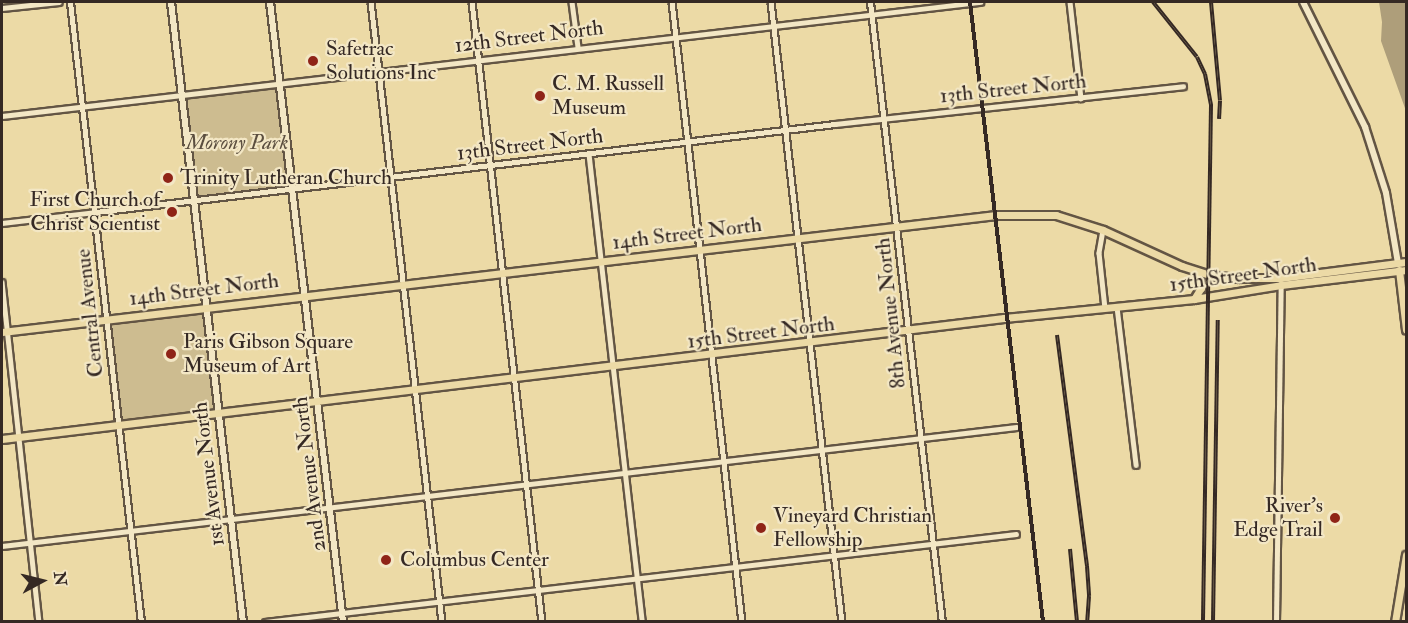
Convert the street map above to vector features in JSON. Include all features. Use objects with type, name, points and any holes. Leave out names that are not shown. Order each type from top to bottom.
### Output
[{"type":"main road","name":"1st Avenue North","points":[[171,2],[243,621]]},
{"type":"main road","name":"2nd Avenue North","points":[[270,2],[343,621]]},
{"type":"main road","points":[[1303,2],[1365,127],[1386,194],[1398,263],[1403,271],[1407,330]]},
{"type":"main road","name":"14th Street North","points":[[4,332],[107,318],[996,215],[1056,215],[1103,230],[1158,257],[1197,271],[1260,279]]},
{"type":"main road","name":"15th Street North","points":[[2,439],[711,356],[1004,318],[1194,299],[1281,281],[1407,262]]},
{"type":"main road","points":[[1194,299],[1201,288],[1197,271]]},
{"type":"main road","name":"15th Street North","points":[[1260,279],[1281,281],[1403,271]]},
{"type":"main road","points":[[1395,621],[1407,555]]},
{"type":"street","points":[[2,8],[59,2]]},
{"type":"street","name":"Central Avenue","points":[[70,2],[96,212],[141,621]]},
{"type":"street","points":[[372,2],[442,621]]},
{"type":"street","points":[[472,2],[542,621]]},
{"type":"street","points":[[572,2],[578,47]]},
{"type":"street","points":[[672,2],[742,621]]},
{"type":"street","points":[[771,2],[842,621]]},
{"type":"street","name":"8th Avenue North","points":[[870,2],[942,621]]},
{"type":"street","name":"12th Street North","points":[[2,116],[379,74],[578,47],[980,2]]},
{"type":"street","points":[[1070,2],[1081,98]]},
{"type":"street","name":"13th Street North","points":[[96,212],[392,179],[786,130],[1183,86]]},
{"type":"street","points":[[589,154],[642,621]]},
{"type":"street","points":[[2,223],[96,212]]},
{"type":"street","points":[[1103,230],[1099,253],[1105,308]]},
{"type":"street","points":[[1276,621],[1281,281]]},
{"type":"street","points":[[2,282],[4,332],[19,437],[39,621]]},
{"type":"street","points":[[1117,307],[1136,465]]},
{"type":"street","points":[[2,546],[1016,427]]},
{"type":"street","points":[[265,621],[1016,534]]},
{"type":"green space","name":"Morony Park","points":[[280,84],[293,190],[195,202],[182,96]]},
{"type":"green space","points":[[205,307],[218,413],[120,425],[107,319]]},
{"type":"shaded area","points":[[1379,2],[1406,2],[1406,111],[1381,41],[1382,22]]},
{"type":"railway","points":[[970,2],[1043,622]]},
{"type":"railway","points":[[1153,2],[1197,57],[1205,74],[1211,105],[1203,622]]},
{"type":"railway","points":[[1211,2],[1220,101],[1219,119]]},
{"type":"railway","points":[[1213,622],[1218,320]]},
{"type":"railway","points":[[1057,335],[1087,566],[1089,596],[1087,622]]},
{"type":"railway","points":[[1070,549],[1077,622]]},
{"type":"place","name":"Safetrac Solutions Inc","points":[[313,61]]},
{"type":"place","name":"C. M. Russell Museum","points":[[540,96]]},
{"type":"place","name":"Trinity Lutheran Church","points":[[168,178]]},
{"type":"place","name":"First Church of Christ Scientist","points":[[172,212]]},
{"type":"place","name":"Paris Gibson Square Museum of Art","points":[[171,354]]},
{"type":"place","name":"River's Edge Trail","points":[[1335,518]]},
{"type":"place","name":"Vineyard Christian Fellowship","points":[[761,528]]},
{"type":"place","name":"Columbus Center","points":[[386,560]]}]
